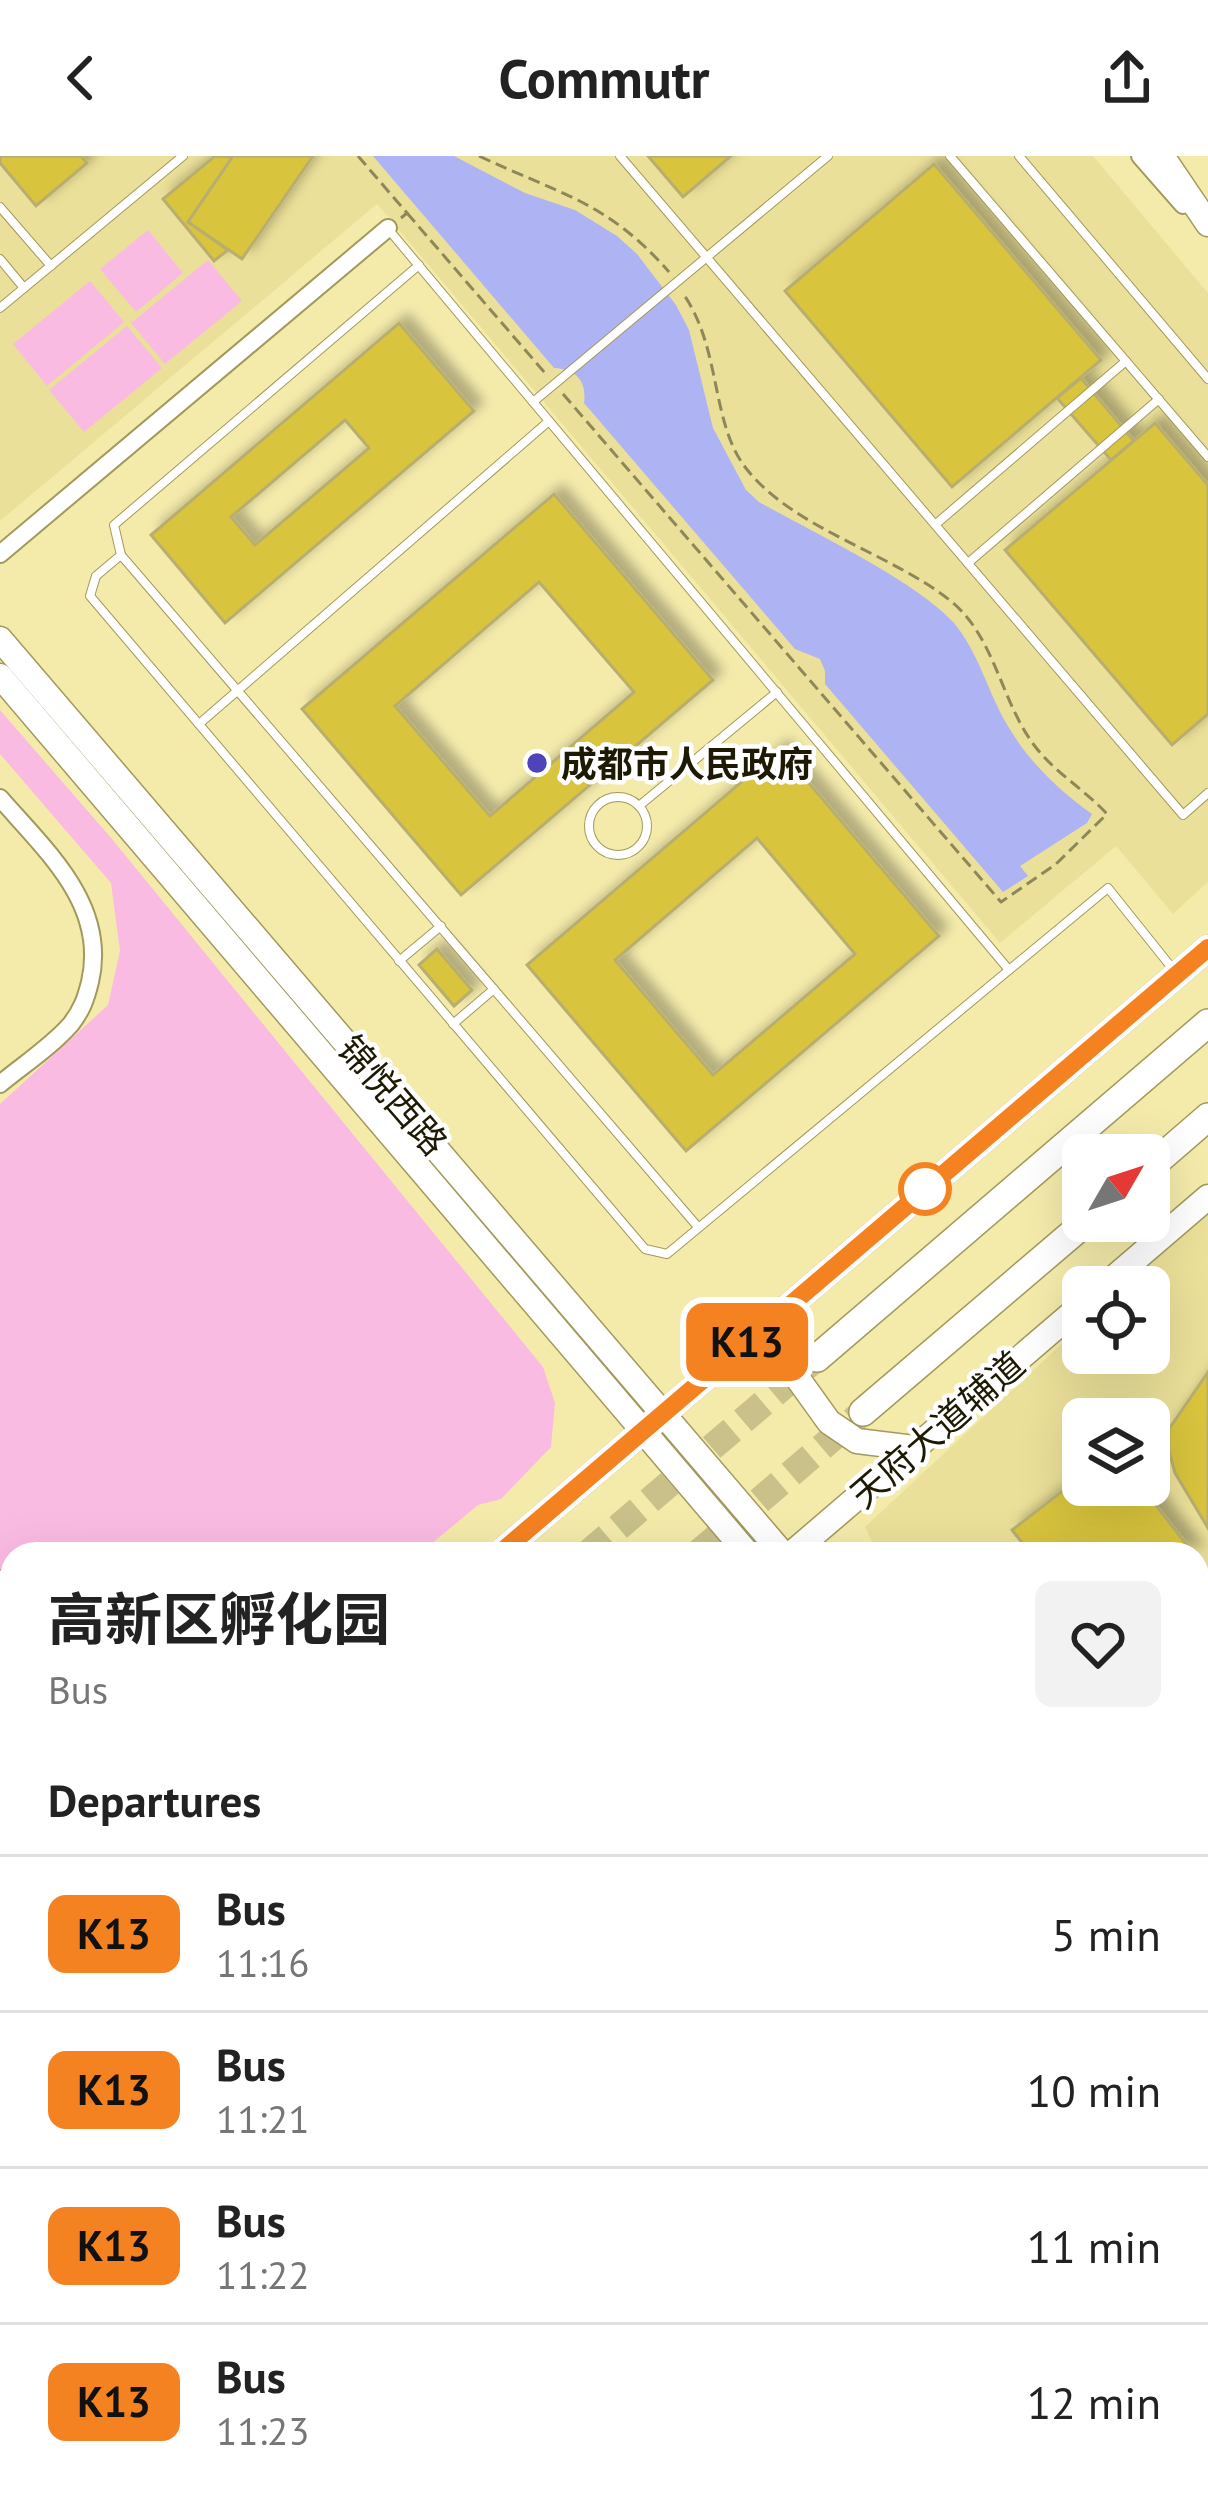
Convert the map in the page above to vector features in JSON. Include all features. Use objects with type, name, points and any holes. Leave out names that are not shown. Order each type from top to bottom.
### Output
[{"type":"main road","points":[[1162,156],[1208,224]]},
{"type":"main road","points":[[1175,156],[1208,193]]},
{"type":"main road","name":"锦悦西路","points":[[0,639],[777,1542]]},
{"type":"main road","name":"锦悦西路","points":[[0,676],[738,1542]]},
{"type":"main road","points":[[513,1542],[1208,948]]},
{"type":"main road","points":[[817,1358],[1208,1023]]},
{"type":"main road","points":[[1170,1150],[1208,1118]]},
{"type":"main road","points":[[1128,1266],[1208,1197]]},
{"type":"main road","points":[[863,1412],[1062,1242]]},
{"type":"main road","points":[[789,1306],[783,1343],[791,1369],[829,1422],[857,1441],[914,1448]]},
{"type":"main road","name":"天府大道辅道","points":[[801,1542],[1062,1322]]},
{"type":"street","points":[[1140,156],[1208,235]]},
{"type":"street","points":[[0,554],[388,228]]},
{"type":"street","points":[[0,798],[68,877],[88,914],[94,964],[84,1006],[69,1027],[0,1084]]},
{"type":"lane","points":[[0,308],[183,156]]},
{"type":"lane","points":[[620,156],[1183,815],[1208,793]]},
{"type":"lane","points":[[533,402],[828,156]]},
{"type":"lane","points":[[950,156],[1208,457]]},
{"type":"lane","points":[[1018,156],[1208,379]]},
{"type":"lane","points":[[0,207],[50,266]]},
{"type":"lane","points":[[388,228],[1009,970]]},
{"type":"lane","points":[[0,259],[24,288]]},
{"type":"lane","points":[[419,265],[114,525],[121,555],[698,1228]]},
{"type":"lane","points":[[936,525],[1126,361]]},
{"type":"lane","points":[[968,563],[1159,399]]},
{"type":"lane","points":[[199,724],[549,421]]},
{"type":"lane","points":[[121,555],[96,576],[90,596],[645,1250],[667,1254],[1108,888],[1178,974]]},
{"type":"lane","points":[[639,806],[777,692]]},
{"type":"lane","points":[[622,796],[639,806],[647,823],[637,848],[610,854],[595,844],[588,825],[603,800],[622,796]]},
{"type":"lane","points":[[399,961],[441,926]]},
{"type":"lane","points":[[453,1024],[494,988]]},
{"type":"path","points":[[358,156],[367,159],[406,213],[1001,902],[1056,864],[1107,814],[1033,744],[977,631],[956,605],[801,512],[763,486],[743,464],[729,437],[706,338],[651,251],[599,209],[478,156]]},
{"type":"path","points":[[388,228],[406,213]]},
{"type":"shaded area","points":[[0,156],[1093,156],[1208,293],[1208,882],[1173,914],[1116,846],[1000,943],[377,204],[0,521]]},
{"type":"shaded area","points":[[148,230],[183,273],[136,312],[100,269]]},
{"type":"shaded area","points":[[208,260],[242,301],[165,364],[131,323]]},
{"type":"shaded area","points":[[90,281],[124,322],[47,386],[13,344]]},
{"type":"shaded area","points":[[127,326],[162,368],[84,432],[49,390]]},
{"type":"shaded area","points":[[0,710],[112,839],[543,1367],[555,1403],[551,1447],[501,1499],[478,1505],[433,1542],[0,1542],[0,1104],[108,1005],[120,951],[111,883],[0,754]]},
{"type":"shaded area","points":[[1208,1210],[1208,1542],[872,1542],[865,1527],[1062,1344],[1062,1374],[1170,1374],[1170,1266],[1147,1266]]},
{"type":"water","points":[[373,156],[454,156],[525,193],[575,210],[637,254],[689,330],[713,428],[746,490],[759,502],[915,590],[954,623],[1013,735],[1043,772],[1092,814],[1087,823],[1020,866],[1028,876],[1003,892],[825,684],[820,659],[795,649],[584,403],[578,378],[554,368]]},
{"type":"building","points":[[0,156],[81,156],[87,163],[36,206],[0,163]]},
{"type":"building","points":[[215,156],[233,157],[188,222],[228,250],[214,261],[163,199]]},
{"type":"building","points":[[233,156],[313,156],[242,259],[188,222]]},
{"type":"building","points":[[648,156],[731,156],[683,197]]},
{"type":"building","points":[[934,164],[1101,360],[952,487],[785,291]]},
{"type":"building","points":[[399,323],[474,411],[225,623],[151,535]],"holes":[[[345,420],[369,448],[255,545],[231,517]]]},
{"type":"building","points":[[1081,378],[1134,441],[1111,460],[1057,398]]},
{"type":"building","points":[[1155,423],[1208,485],[1208,714],[1172,745],[1005,550]]},
{"type":"building","points":[[554,494],[713,680],[461,895],[302,709]],"holes":[[[539,582],[634,692],[490,816],[395,706]]]},
{"type":"building","points":[[780,749],[939,936],[686,1151],[527,965]],"holes":[[[757,838],[855,954],[713,1075],[615,960]]]},
{"type":"building","points":[[437,949],[472,990],[454,1006],[419,965]]},
{"type":"building","points":[[1208,1372],[1208,1528],[1175,1473],[1170,1428]]},
{"type":"building","points":[[1062,1491],[1062,1506],[1156,1506],[1185,1542],[1022,1542],[1012,1530]]},
{"type":"tunnel","points":[[601,1542],[814,1360]]},
{"type":"tunnel","points":[[711,1542],[863,1412]]},
{"type":"bus line","name":"K13","points":[[513,1542],[1208,948]]},
{"type":"place","name":"成都市人民政府","points":[[537,763]]}]
